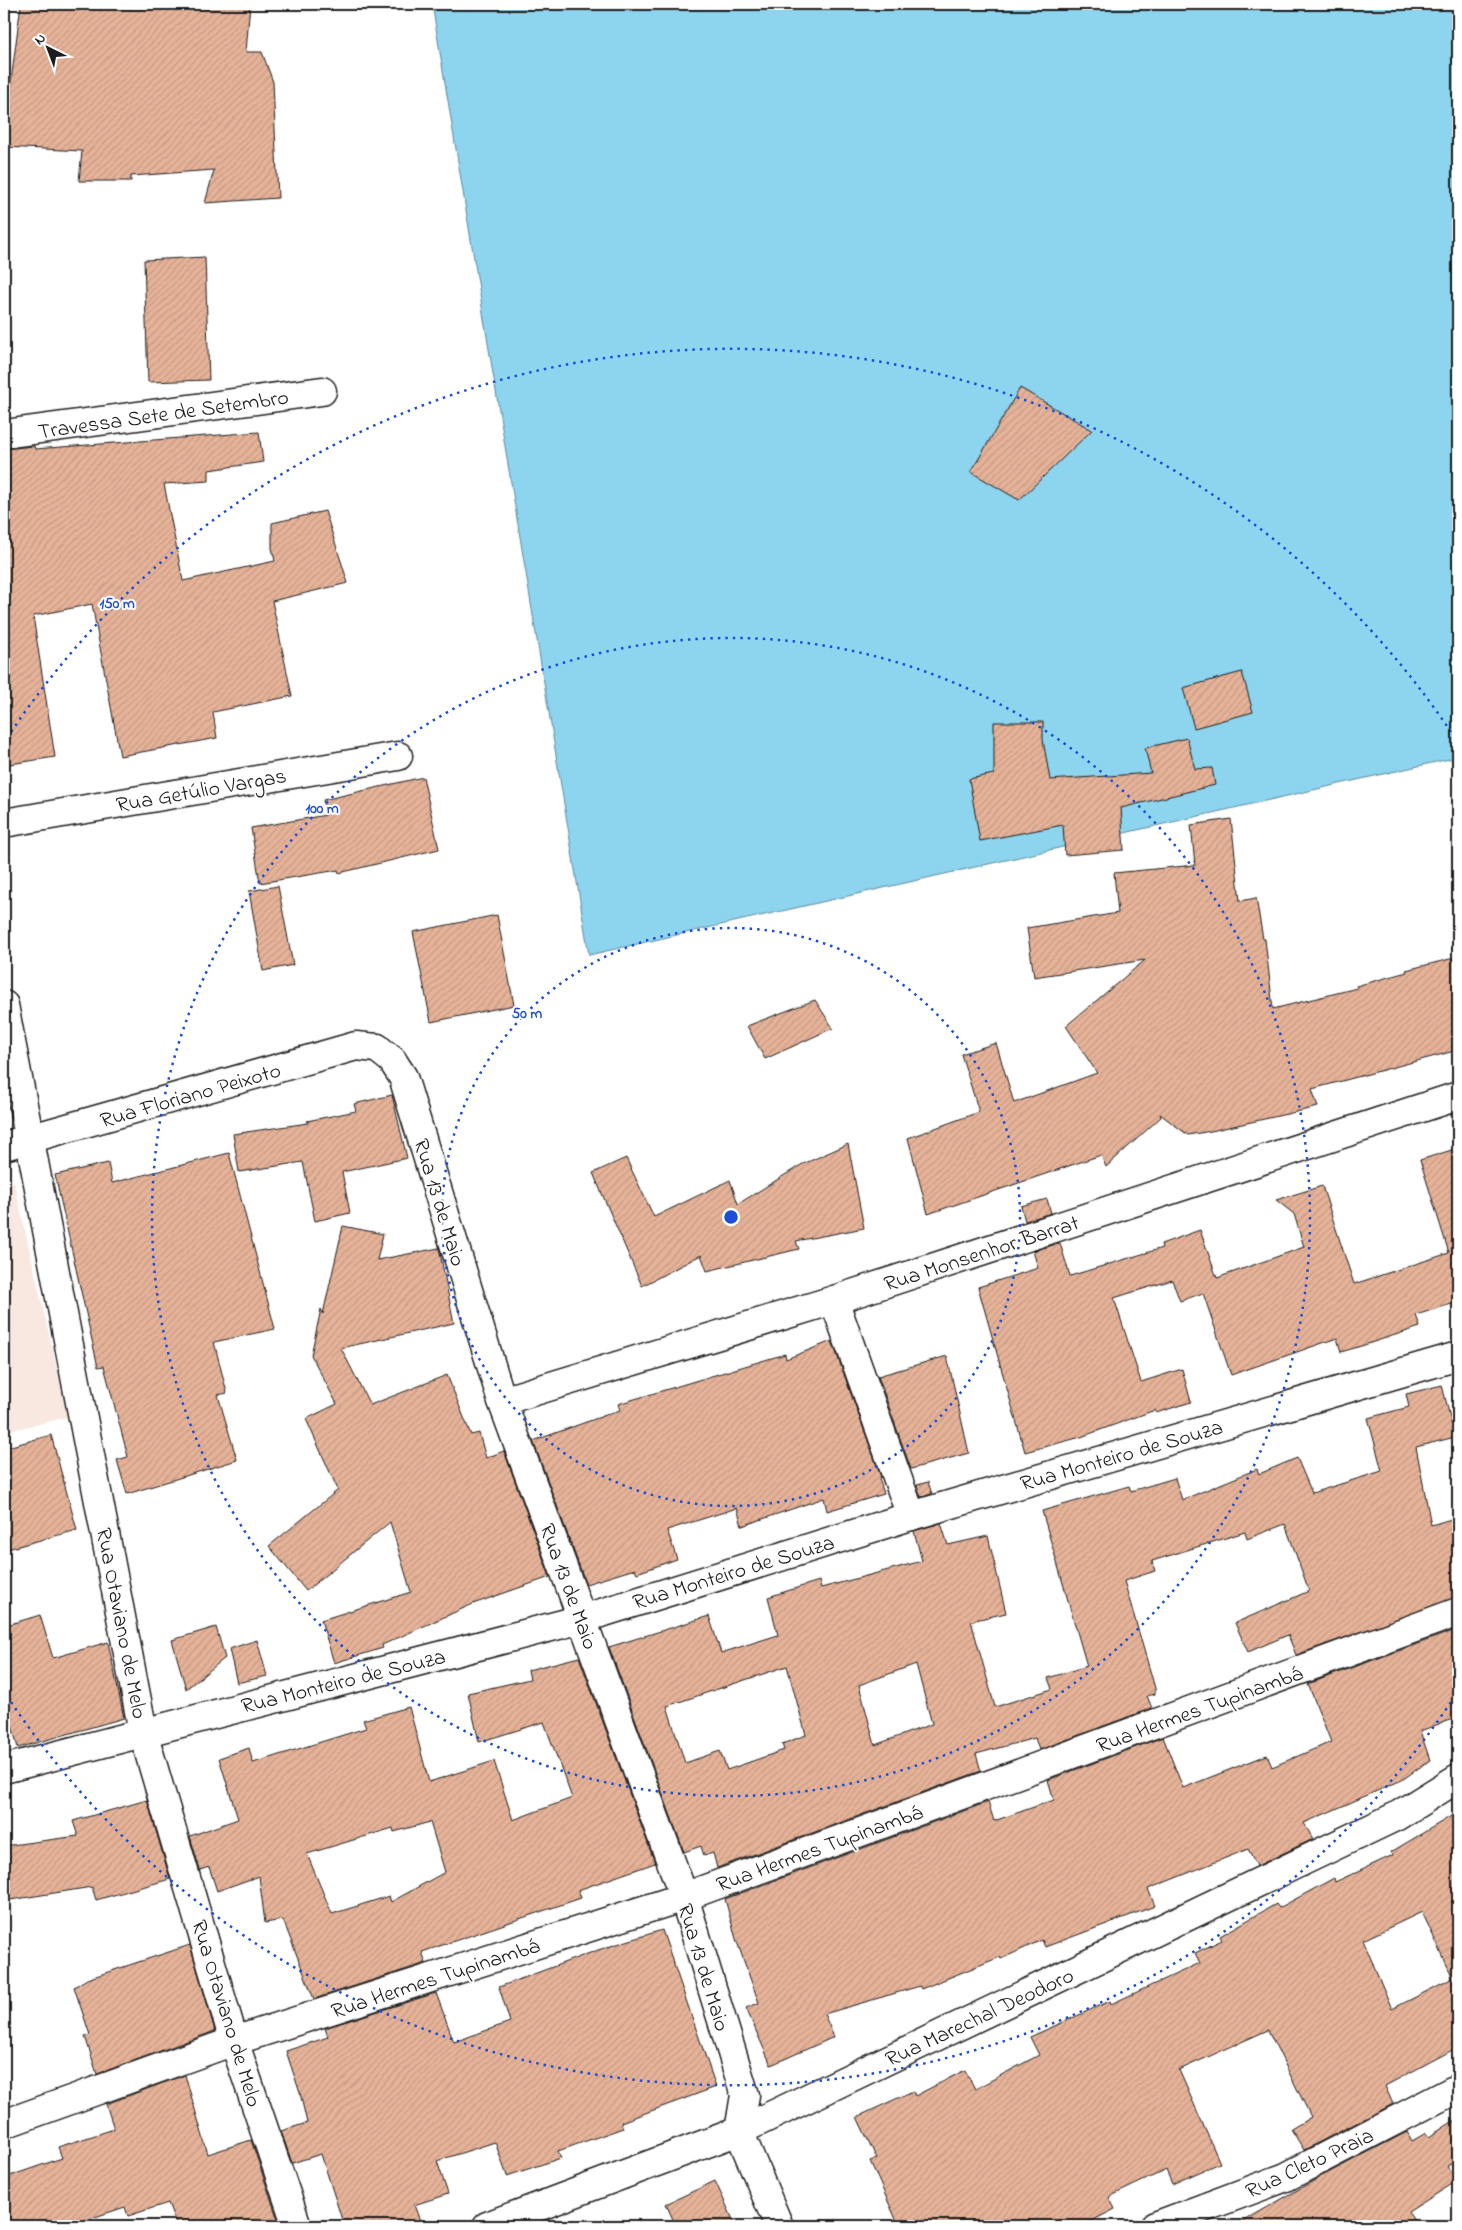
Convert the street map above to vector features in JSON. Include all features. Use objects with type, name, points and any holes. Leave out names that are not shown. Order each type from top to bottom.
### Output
[{"type":"street","name":"Travessa Sete de Setembro","points":[[4,434],[322,391]]},
{"type":"street","name":"Rua Getúlio Vargas","points":[[4,823],[398,756]]},
{"type":"street","name":"Rua Otaviano de Melo","points":[[4,1005],[143,1732],[234,2041],[297,2226]]},
{"type":"street","name":"Rua Floriano Peixoto","points":[[4,1146],[31,1140],[356,1046],[377,1048]]},
{"type":"street","name":"Rua 13 de Maio","points":[[377,1048],[392,1060],[403,1077],[502,1401],[684,1897],[745,2096],[739,2130]]},
{"type":"street","name":"Rua Monsenhor Barrat","points":[[502,1401],[834,1300],[1458,1096]]},
{"type":"street","points":[[834,1300],[911,1516]]},
{"type":"street","name":"Rua Monteiro de Souza","points":[[4,1769],[582,1619],[911,1516],[1458,1356]]},
{"type":"street","name":"Rua Hermes Tupinambá","points":[[4,2124],[234,2041],[684,1897],[1458,1612]]},
{"type":"street","name":"Rua Marechal Deodoro","points":[[487,2226],[739,2130],[1398,1816],[1458,1778]]},
{"type":"street","name":"Rua Cleto Praia","points":[[1155,2226],[1286,2177],[1458,2088]]},
{"type":"street","points":[[739,2130],[779,2226]]},
{"type":"shaded area","points":[[14,1182],[68,1417],[4,1432],[4,1184]]},
{"type":"water","points":[[432,4],[1458,4],[1458,757],[589,955]]},
{"type":"building","points":[[21,4],[250,4],[246,52],[262,52],[273,82],[278,198],[205,203],[214,170],[131,176],[131,181],[79,181],[82,151],[5,147],[8,89],[10,89]]},
{"type":"building","points":[[205,257],[209,380],[148,382],[144,260]]},
{"type":"building","points":[[1020,388],[1092,430],[1019,500],[971,472]]},
{"type":"building","points":[[259,432],[263,462],[209,470],[209,481],[164,484],[183,581],[275,561],[272,548],[272,523],[325,511],[348,583],[272,601],[292,696],[213,712],[217,738],[120,756],[92,604],[33,616],[55,757],[4,765],[4,449],[34,446],[35,449]]},
{"type":"building","points":[[1242,672],[1253,712],[1194,728],[1183,688]]},
{"type":"building","points":[[994,722],[1043,722],[1043,740],[1050,780],[1151,773],[1145,748],[1187,738],[1195,769],[1212,768],[1215,785],[1121,808],[1124,850],[1065,855],[1063,825],[980,841],[969,779],[994,774]]},
{"type":"building","points":[[423,777],[439,849],[339,873],[338,870],[260,883],[251,828],[326,815],[323,800]]},
{"type":"building","points":[[1231,819],[1240,901],[1256,898],[1263,939],[1265,939],[1273,1009],[1357,988],[1356,986],[1407,972],[1406,970],[1458,957],[1458,1050],[1312,1089],[1318,1107],[1211,1131],[1188,1135],[1160,1114],[1161,1117],[1106,1167],[1101,1155],[928,1214],[908,1138],[979,1112],[961,1054],[996,1043],[1014,1103],[1097,1073],[1066,1026],[1145,960],[1034,977],[1027,928],[1118,913],[1114,873],[1195,865],[1191,825]]},
{"type":"building","points":[[278,886],[293,965],[263,971],[249,891]]},
{"type":"building","points":[[497,915],[514,1005],[431,1022],[413,932]]},
{"type":"building","points":[[815,1000],[833,1028],[765,1059],[747,1026]]},
{"type":"building","points":[[392,1095],[407,1158],[342,1172],[350,1213],[315,1221],[303,1162],[239,1172],[233,1134],[308,1123],[307,1121],[356,1111],[354,1104]]},
{"type":"building","points":[[848,1144],[864,1228],[796,1241],[799,1249],[707,1271],[701,1255],[642,1286],[593,1173],[626,1158],[654,1217],[730,1180],[738,1204],[801,1165]]},
{"type":"building","points":[[1458,1148],[1458,1302],[1416,1315],[1420,1327],[1358,1347],[1341,1352],[1337,1338],[1231,1375],[1203,1293],[1180,1301],[1172,1280],[1114,1298],[1141,1382],[1182,1369],[1191,1402],[1156,1413],[1155,1410],[1081,1437],[1025,1452],[978,1287],[1038,1268],[1033,1251],[1060,1243],[1070,1276],[1162,1248],[1161,1244],[1200,1230],[1217,1278],[1304,1247],[1294,1214],[1276,1200],[1322,1186],[1354,1284],[1449,1253],[1420,1160]]},
{"type":"building","points":[[229,1153],[275,1329],[214,1342],[227,1393],[218,1395],[237,1460],[127,1494],[117,1460],[128,1457],[104,1366],[98,1367],[55,1175],[108,1163],[112,1183]]},
{"type":"building","points":[[1047,1199],[1051,1213],[1025,1221],[1021,1206]]},
{"type":"building","points":[[343,1226],[383,1234],[377,1260],[439,1248],[454,1323],[341,1348],[370,1405],[447,1375],[471,1435],[479,1433],[486,1458],[504,1451],[550,1577],[473,1604],[382,1645],[383,1648],[334,1663],[321,1620],[411,1592],[390,1522],[306,1591],[269,1546],[338,1490],[306,1419],[337,1404],[311,1355],[321,1309],[323,1314]]},
{"type":"building","points":[[832,1341],[881,1477],[879,1478],[884,1494],[827,1511],[824,1498],[742,1526],[737,1508],[667,1530],[677,1559],[637,1573],[635,1569],[586,1584],[533,1441],[620,1410],[618,1404],[785,1354],[786,1359]]},
{"type":"building","points":[[947,1356],[969,1453],[911,1469],[878,1376]]},
{"type":"building","points":[[1442,1385],[1455,1437],[1416,1447],[1431,1525],[1458,1517],[1458,1597],[1296,1655],[1288,1635],[1248,1652],[1235,1623],[1309,1591],[1285,1524],[1247,1539],[1245,1532],[1152,1561],[1155,1571],[1124,1581],[1155,1688],[1155,1694],[1147,1696],[1152,1708],[1039,1750],[1035,1738],[976,1754],[981,1771],[717,1868],[713,1853],[704,1856],[701,1846],[684,1852],[609,1647],[709,1616],[721,1653],[778,1635],[768,1597],[819,1581],[821,1588],[922,1561],[914,1531],[941,1523],[948,1545],[988,1536],[1006,1613],[971,1621],[995,1707],[1052,1689],[1048,1678],[1087,1666],[1042,1511],[1129,1486],[1131,1491],[1175,1478],[1182,1500],[1257,1469],[1259,1474],[1297,1458],[1312,1493],[1382,1471],[1368,1418],[1409,1407],[1406,1394]],"holes":[[[916,1664],[932,1724],[875,1745],[859,1685]],[[787,1666],[806,1735],[782,1744],[784,1750],[727,1770],[720,1751],[685,1763],[667,1706]]]},
{"type":"building","points":[[51,1435],[77,1530],[4,1550],[4,1448]]},
{"type":"building","points":[[928,1482],[932,1494],[921,1497],[917,1485]]},
{"type":"building","points":[[40,1615],[53,1658],[108,1642],[124,1718],[18,1748],[4,1696],[4,1626]]},
{"type":"building","points":[[216,1627],[225,1658],[186,1689],[172,1640]]},
{"type":"building","points":[[1458,1629],[1458,1717],[1420,1731],[1430,1760],[1402,1780],[1304,1823],[1313,1839],[1257,1866],[1248,1849],[1148,1889],[1155,1906],[1045,1947],[1042,1940],[1001,1959],[1000,1957],[921,1989],[920,1986],[824,2014],[834,2037],[771,2065],[746,2008],[759,2003],[736,1939],[725,1899],[988,1802],[994,1821],[1054,1800],[1048,1780],[1163,1737],[1183,1788],[1267,1755],[1272,1767],[1331,1742],[1308,1684]]},
{"type":"building","points":[[257,1640],[267,1676],[237,1683],[229,1649]]},
{"type":"building","points":[[579,1657],[655,1863],[578,1890],[581,1898],[422,1952],[426,1963],[314,1999],[283,1920],[265,1923],[259,1876],[217,1891],[209,1867],[200,1870],[190,1836],[238,1819],[219,1758],[249,1748],[253,1763],[366,1728],[363,1720],[409,1707],[429,1782],[494,1761],[513,1820],[572,1798],[544,1722],[479,1742],[468,1693],[530,1679],[528,1670]],"holes":[[[430,1822],[445,1872],[391,1902],[389,1896],[332,1914],[307,1854],[393,1828],[394,1832]]]},
{"type":"building","points":[[147,1800],[170,1879],[96,1900],[92,1887],[4,1901],[4,1846],[78,1836],[73,1821]]},
{"type":"building","points":[[1458,1812],[1458,2047],[1385,2086],[1393,2104],[1304,2150],[1291,2129],[1311,2117],[1268,2030],[1179,2070],[1220,2163],[1172,2184],[1166,2170],[1109,2197],[1115,2209],[1082,2226],[899,2226],[870,2161],[877,2159],[857,2117],[913,2091],[915,2096],[965,2070],[975,2089],[1039,2055],[1030,2037],[1110,2001],[1111,2004],[1200,1963],[1195,1953],[1222,1940],[1220,1936],[1276,1904],[1279,1908],[1334,1878],[1335,1882],[1393,1855],[1391,1852]],"holes":[[[1422,1912],[1453,1978],[1392,2009],[1363,1940]]]},
{"type":"building","points":[[662,1930],[716,2087],[621,2122],[623,2128],[558,2151],[561,2158],[507,2176],[495,2142],[437,2161],[448,2194],[414,2205],[422,2226],[344,2226],[321,2154],[292,2163],[281,2131],[307,2123],[300,2093],[286,2051],[328,2037],[325,2028],[436,1993],[454,2042],[510,2022],[499,1987],[598,1950]]},
{"type":"building","points":[[190,1945],[215,2031],[97,2074],[85,2036],[90,2035],[74,1987],[87,1979]]},
{"type":"building","points":[[185,2075],[208,2154],[251,2140],[280,2226],[177,2226],[168,2203],[128,2216],[125,2207],[68,2226],[4,2226],[4,2178],[62,2158],[58,2147],[114,2129],[106,2104]]},
{"type":"building","points":[[1458,2118],[1458,2158],[1447,2166],[1457,2181],[1408,2212],[1418,2226],[1235,2226],[1320,2177],[1407,2132],[1412,2141],[1426,2133],[1429,2137]]},
{"type":"building","points":[[715,2181],[736,2226],[676,2226],[666,2204]]}]
